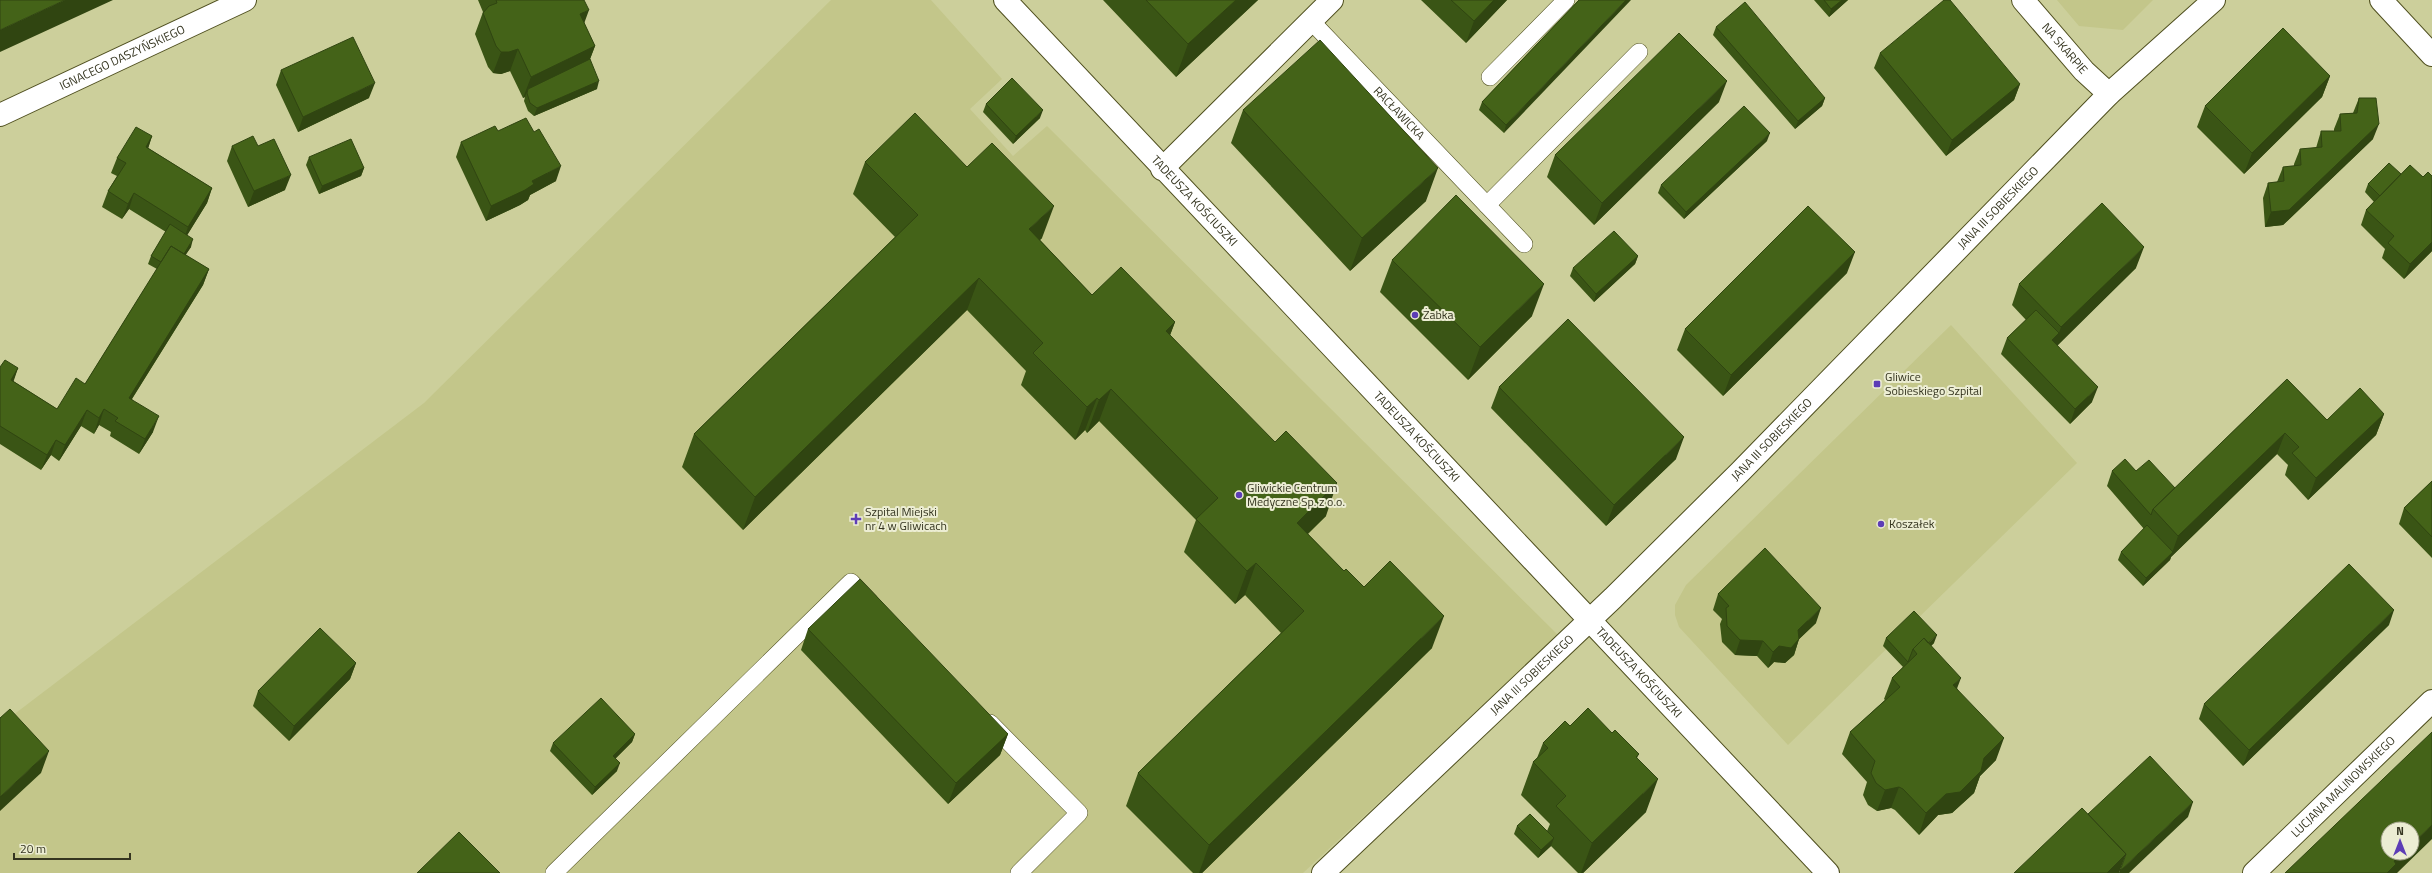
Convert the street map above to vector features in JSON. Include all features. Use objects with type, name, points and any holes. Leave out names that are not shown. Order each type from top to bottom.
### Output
[{"type":"street","name":"IGNACEGO DASZYŃSKIEGO","points":[[0,115],[245,0]]},
{"type":"street","name":"TADEUSZA KOŚCIUSZKI","points":[[1005,0],[1162,169],[1828,873]]},
{"type":"street","points":[[1162,169],[1312,22],[1331,0]]},
{"type":"street","name":"NA SKARPIE","points":[[2023,0],[2084,71],[2109,94]]},
{"type":"street","name":"JANA III SOBIESKIEGO","points":[[1323,873],[1589,620],[1740,472],[2109,94],[2214,0]]},
{"type":"street","points":[[2381,0],[2432,55]]},
{"type":"street","name":"LUCJANA MALINOWSKIEGO","points":[[2254,873],[2432,700]]},
{"type":"lane","points":[[1490,77],[1566,0]]},
{"type":"lane","name":"RACŁAWICKA","points":[[1312,22],[1524,244]]},
{"type":"lane","points":[[1487,205],[1639,52]]},
{"type":"lane","points":[[554,873],[851,582],[884,616]]},
{"type":"lane","points":[[979,712],[1079,813],[1018,873]]},
{"type":"shaded area","name":"Szpital Miejski nr 4 w Gliwicach","points":[[831,0],[931,0],[1002,79],[970,109],[1013,156],[1047,126],[1558,635],[1303,873],[0,873],[0,725],[424,403]]},
{"type":"shaded area","points":[[2057,0],[2153,0],[2123,30],[2079,26]]},
{"type":"shaded area","name":"Koszałek","points":[[1951,325],[2077,463],[1788,745],[1679,627],[1675,615],[1675,605],[1686,585]]},
{"type":"building","points":[[0,0],[65,0],[0,30]]},
{"type":"building","points":[[496,0],[584,0],[589,10],[580,14],[595,46],[531,77],[518,49],[509,52],[501,52],[496,46],[483,13],[489,6],[497,3]]},
{"type":"building","points":[[1146,0],[1236,0],[1188,44]]},
{"type":"building","points":[[1451,0],[1494,0],[1474,21]]},
{"type":"building","points":[[1579,0],[1626,0],[1506,125],[1482,102]]},
{"type":"building","points":[[1824,0],[1842,0],[1831,9]]},
{"type":"building","points":[[1944,0],[1950,0],[2020,84],[1952,140],[1880,53]]},
{"type":"building","points":[[1745,2],[1825,98],[1798,121],[1716,27]]},
{"type":"building","points":[[2283,28],[2330,76],[2252,153],[2205,106]]},
{"type":"building","points":[[1679,33],[1727,81],[1602,203],[1555,155]]},
{"type":"building","points":[[353,37],[375,83],[303,117],[281,70]]},
{"type":"building","points":[[1320,40],[1438,168],[1362,238],[1243,110]]},
{"type":"building","points":[[590,59],[599,81],[537,108],[530,103],[527,93],[528,89]]},
{"type":"building","points":[[1012,78],[1043,110],[1016,136],[986,104]]},
{"type":"building","points":[[2359,98],[2376,98],[2379,124],[2289,210],[2271,212],[2268,183],[2284,181],[2283,167],[2301,165],[2300,149],[2322,147],[2321,131],[2341,131],[2340,114],[2357,113]]},
{"type":"building","points":[[1744,106],[1770,133],[1686,212],[1661,185]]},
{"type":"building","name":"Gliwickie Centrum Medyczne Sp. z o.o.","points":[[915,113],[967,167],[992,143],[1054,206],[1029,229],[1092,295],[1121,267],[1175,322],[1166,331],[1275,442],[1286,431],[1337,483],[1297,523],[1344,571],[1346,569],[1364,587],[1390,561],[1444,616],[1209,845],[1138,773],[1304,611],[1256,563],[1247,571],[1196,519],[1218,498],[1111,389],[1099,400],[1097,398],[1087,407],[1033,353],[1043,343],[979,278],[755,497],[694,434],[918,215],[865,162]]},
{"type":"building","points":[[526,118],[534,132],[539,129],[561,166],[532,181],[534,184],[525,190],[491,206],[461,142],[495,126],[498,131]]},
{"type":"building","points":[[136,127],[152,136],[146,147],[212,188],[188,227],[134,193],[128,204],[108,191],[126,163],[117,158]]},
{"type":"building","points":[[253,136],[258,146],[274,139],[291,175],[254,191],[232,146]]},
{"type":"building","points":[[351,139],[364,168],[322,186],[309,157]]},
{"type":"building","points":[[2389,163],[2401,174],[2380,196],[2368,184]]},
{"type":"building","points":[[2410,165],[2423,177],[2428,172],[2432,176],[2432,242],[2410,264],[2388,243],[2394,236],[2366,210]]},
{"type":"building","points":[[1456,195],[1544,284],[1480,347],[1392,260]]},
{"type":"building","points":[[2102,203],[2144,247],[2061,327],[2019,284]]},
{"type":"building","points":[[1808,206],[1855,252],[1731,375],[1685,329]]},
{"type":"building","points":[[170,224],[193,239],[184,254],[171,246],[161,262],[151,256]]},
{"type":"building","points":[[1614,231],[1638,256],[1596,294],[1573,268]]},
{"type":"building","points":[[171,246],[209,269],[129,398],[159,416],[145,439],[115,421],[118,418],[104,409],[99,418],[87,410],[65,445],[56,440],[47,455],[0,426],[0,367],[5,360],[18,368],[11,380],[57,409],[76,378],[85,384]]},
{"type":"building","points":[[2036,310],[2059,333],[2052,340],[2098,387],[2075,409],[2007,338]]},
{"type":"building","points":[[1568,319],[1684,437],[1614,505],[1499,387]]},
{"type":"building","points":[[2287,379],[2327,420],[2360,388],[2384,414],[2316,478],[2292,453],[2299,447],[2285,433],[2178,536],[2153,509]]},
{"type":"building","points":[[2125,459],[2136,471],[2149,460],[2175,488],[2153,509],[2151,515],[2112,471]]},
{"type":"building","points":[[2432,481],[2432,537],[2404,508]]},
{"type":"building","points":[[2147,525],[2173,552],[2146,578],[2121,552]]},
{"type":"building","points":[[1765,548],[1821,608],[1798,630],[1799,639],[1791,648],[1779,646],[1773,652],[1763,641],[1740,640],[1727,626],[1726,608],[1729,606],[1718,594]]},
{"type":"building","points":[[2349,564],[2394,610],[2249,750],[2204,704]]},
{"type":"building","points":[[860,579],[1008,734],[956,783],[808,629]]},
{"type":"building","points":[[1914,611],[1937,635],[1928,643],[1924,638],[1913,649],[1908,662],[1886,638]]},
{"type":"building","points":[[320,628],[356,663],[294,726],[258,691]]},
{"type":"building","points":[[1924,638],[1961,678],[1953,685],[2004,738],[1984,758],[1981,771],[1960,792],[1946,794],[1926,813],[1903,789],[1899,787],[1885,790],[1876,783],[1871,773],[1875,761],[1850,732],[1900,687],[1892,678],[1917,654],[1913,649]]},
{"type":"building","points":[[601,698],[635,734],[613,756],[620,763],[595,787],[553,743]]},
{"type":"building","points":[[1588,708],[1612,733],[1615,730],[1639,754],[1636,757],[1658,779],[1592,843],[1556,806],[1566,796],[1533,762],[1548,748],[1543,743],[1565,721],[1570,726]]},
{"type":"building","points":[[10,709],[49,751],[0,797],[0,718]]},
{"type":"building","points":[[2432,732],[2432,825],[2420,836],[2420,821],[2380,821],[2380,861],[2394,861],[2396,864],[2387,873],[2285,873]]},
{"type":"building","points":[[2150,756],[2193,802],[2120,871],[2126,854],[2088,814]]},
{"type":"building","points":[[2082,808],[2126,854],[2107,873],[2014,873]]},
{"type":"building","points":[[1530,814],[1554,838],[1541,850],[1517,826]]},
{"type":"building","points":[[459,832],[500,873],[417,873]]},
{"type":"place","name":"Żabka","points":[[1415,315]]},
{"type":"place","name":"Gliwice Sobieskiego Szpital","points":[[1877,384]]},
{"type":"place","name":"Gliwickie Centrum Medyczne Sp. z o.o.","points":[[1239,495]]},
{"type":"place","name":"Szpital Miejski nr 4 w Gliwicach","points":[[856,519]]},
{"type":"place","name":"Koszałek","points":[[1881,524]]}]
